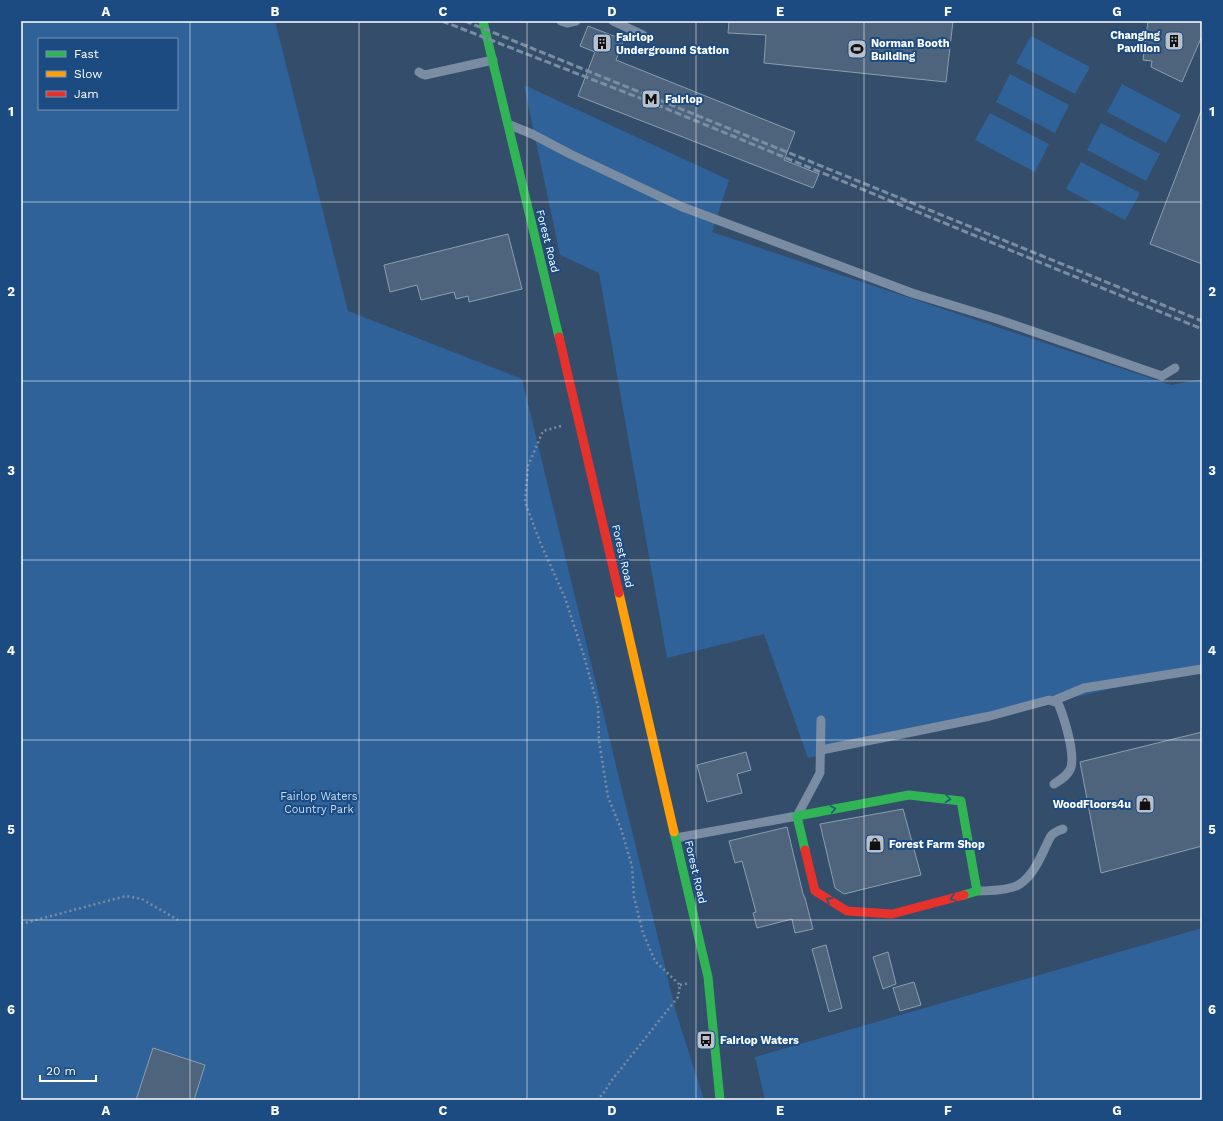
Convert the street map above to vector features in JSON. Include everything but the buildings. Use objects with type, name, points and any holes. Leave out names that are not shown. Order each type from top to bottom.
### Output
[{"type":"street","name":"Forest Road","points":[[483,21],[580,423],[708,977],[720,1100]]},
{"type":"street","points":[[909,795],[961,801],[978,891],[892,914],[847,911],[815,891],[797,816],[909,795]]},
{"type":"lane","points":[[561,21],[567,23],[576,21]]},
{"type":"lane","points":[[613,21],[643,35]]},
{"type":"lane","points":[[419,72],[425,75],[493,60]]},
{"type":"lane","points":[[508,124],[532,134],[570,154],[680,206],[905,290],[998,319],[1162,376],[1175,368]]},
{"type":"lane","points":[[1053,701],[1084,688],[1202,669]]},
{"type":"lane","points":[[821,750],[974,719],[1049,700],[1058,703],[1063,714],[1072,751],[1071,767],[1066,775],[1054,784]]},
{"type":"lane","points":[[676,838],[797,816],[820,773],[821,720]]},
{"type":"lane","points":[[978,891],[1000,890],[1019,885],[1027,878],[1036,865],[1049,838],[1054,832],[1063,828]]},
{"type":"path","points":[[563,431],[562,426],[544,431],[528,466],[525,502],[540,542],[565,598],[596,699],[608,797],[621,829],[632,866],[634,898],[643,933],[655,961],[680,986],[678,997],[597,1100]]},
{"type":"path","points":[[21,924],[126,896],[142,898],[178,920]]},
{"type":"green space","name":"Fairlop Waters Country Park","points":[[21,21],[275,21],[348,311],[522,379],[676,1012],[704,1100],[21,1100]]},
{"type":"green space","points":[[1031,36],[1090,67],[1075,94],[1016,63]]},
{"type":"green space","points":[[1010,74],[1069,105],[1055,133],[996,102]]},
{"type":"green space","points":[[1122,84],[1181,115],[1166,143],[1107,112]]},
{"type":"green space","points":[[524,85],[729,180],[712,232],[1171,385],[1202,379],[1202,668],[808,758],[764,634],[667,658],[599,273],[560,255]]},
{"type":"green space","points":[[990,113],[1049,144],[1035,172],[975,140]]},
{"type":"green space","points":[[1101,123],[1160,154],[1146,181],[1087,150]]},
{"type":"green space","points":[[1081,162],[1140,193],[1125,220],[1066,189]]},
{"type":"green space","points":[[1202,928],[1202,1100],[765,1100],[755,1057]]},
{"type":"railway","points":[[442,21],[650,102],[1202,329]]},
{"type":"railway","points":[[465,21],[1202,321]]},
{"type":"traffic: fast","points":[[483,21],[559,337]]},
{"type":"traffic: fast","points":[[909,795],[961,801],[977,891],[964,895]]},
{"type":"traffic: fast","points":[[805,850],[797,816],[909,795]]},
{"type":"traffic: fast","points":[[674,832],[708,977],[720,1100]]},
{"type":"traffic: slow","points":[[619,593],[674,832]]},
{"type":"traffic: jam","points":[[559,337],[619,593]]},
{"type":"traffic: jam","points":[[805,850],[815,891],[847,911],[892,914],[964,895]]},
{"type":"place","name":"Changing Pavilion","points":[[1174,41]]},
{"type":"place","name":"Fairlop Underground Station","points":[[602,43]]},
{"type":"place","name":"Norman Booth Building","points":[[857,49]]},
{"type":"place","name":"Fairlop","points":[[651,99]]},
{"type":"place","name":"WoodFloors4u","points":[[1145,804]]},
{"type":"place","name":"Forest Farm Shop","points":[[875,844]]},
{"type":"place","name":"Fairlop Waters","points":[[706,1040]]}]
